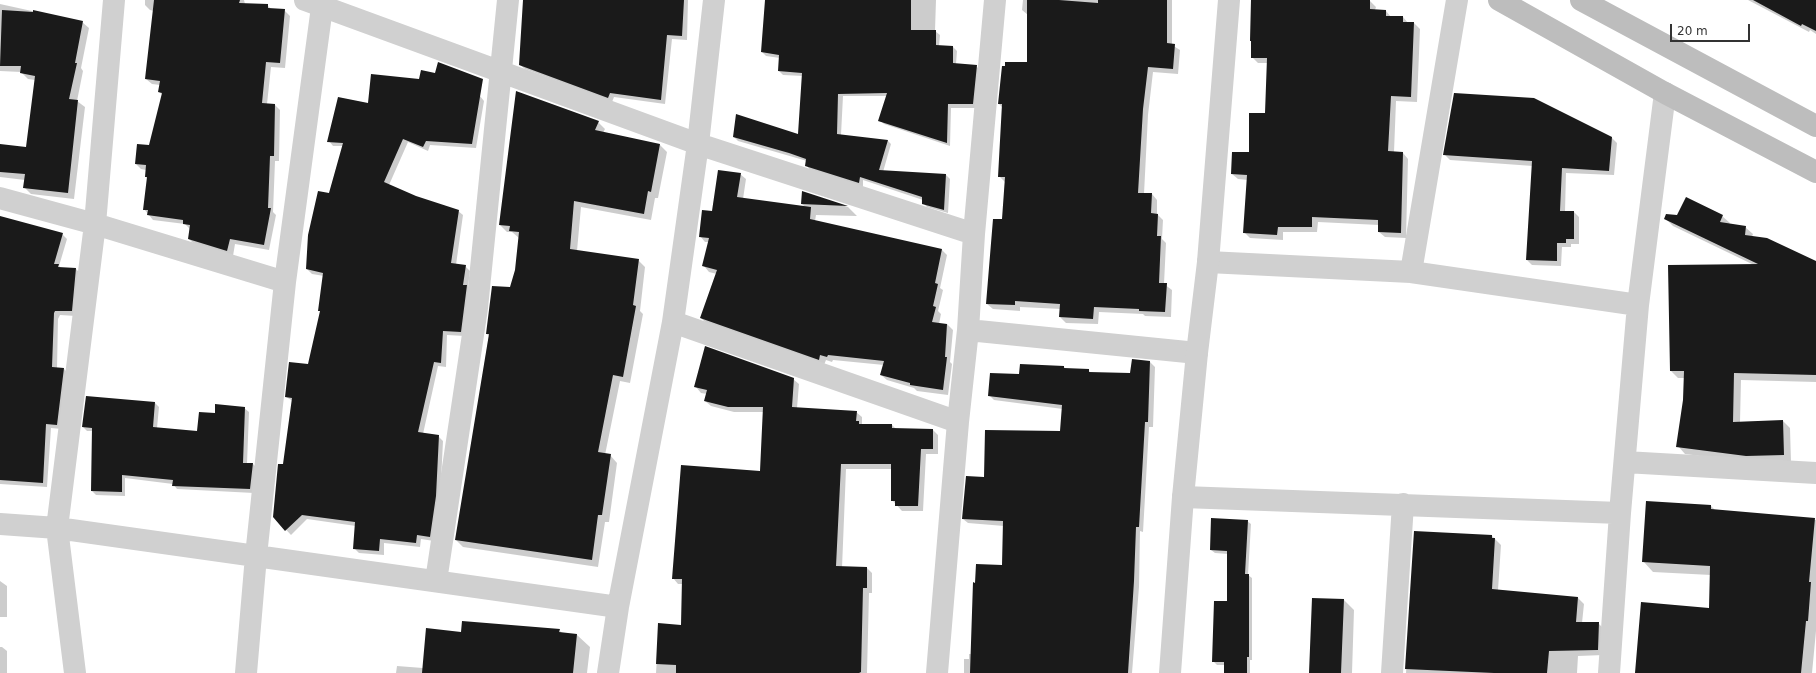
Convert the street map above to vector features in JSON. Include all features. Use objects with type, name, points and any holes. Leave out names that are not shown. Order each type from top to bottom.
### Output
[{"type":"main road","points":[[1499,0],[1665,93],[1816,172]]},
{"type":"main road","points":[[1581,0],[1816,126]]},
{"type":"street","points":[[75,673],[57,528],[95,224],[114,0]]},
{"type":"street","points":[[436,581],[477,308],[508,0]]},
{"type":"street","points":[[608,673],[618,606],[673,322],[698,144],[714,0]]},
{"type":"street","points":[[937,673],[958,422],[968,330],[974,234],[995,0]]},
{"type":"street","points":[[1170,673],[1183,497],[1197,353],[1208,262],[1229,0]]},
{"type":"street","points":[[1411,272],[1457,0]]},
{"type":"street","points":[[246,673],[256,556],[313,3],[698,144],[974,234]]},
{"type":"street","points":[[1609,673],[1620,513],[1638,306],[1665,93]]},
{"type":"street","points":[[0,198],[95,224],[285,282]]},
{"type":"street","points":[[1208,262],[1411,272],[1638,306]]},
{"type":"street","points":[[673,322],[958,422]]},
{"type":"street","points":[[968,330],[1197,353]]},
{"type":"street","points":[[1625,462],[1816,473]]},
{"type":"street","points":[[1183,497],[1620,513]]},
{"type":"street","points":[[1392,673],[1403,504]]},
{"type":"street","points":[[0,524],[57,528],[618,606]]},
{"type":"building","points":[[154,0],[240,0],[239,3],[268,4],[268,8],[285,9],[280,63],[266,62],[262,103],[275,104],[274,156],[270,156],[268,208],[271,208],[264,245],[230,239],[227,251],[188,239],[190,225],[183,224],[183,220],[147,215],[148,210],[143,210],[147,177],[145,177],[146,165],[135,164],[137,144],[149,145],[162,93],[158,92],[160,81],[145,79]]},
{"type":"building","points":[[523,0],[684,0],[682,36],[667,35],[661,100],[610,93],[608,98],[519,65]]},
{"type":"building","points":[[765,0],[911,0],[911,30],[936,30],[936,45],[953,46],[953,63],[977,65],[973,104],[948,104],[947,143],[878,121],[887,93],[838,94],[837,134],[888,140],[879,170],[946,174],[944,210],[922,204],[922,197],[860,177],[859,183],[805,166],[806,159],[733,137],[736,114],[798,134],[802,73],[778,71],[779,55],[761,52]]},
{"type":"building","points":[[1027,0],[1059,0],[1098,3],[1098,0],[1167,0],[1167,43],[1175,44],[1173,69],[1148,67],[1143,109],[1138,193],[1152,193],[1151,213],[1158,214],[1157,236],[1161,236],[1159,283],[1167,283],[1165,312],[1094,307],[1093,319],[1059,317],[1060,304],[1015,301],[1015,305],[986,304],[993,219],[1002,219],[1005,177],[998,177],[1002,104],[998,104],[1002,66],[1005,66],[1005,62],[1027,62]]},
{"type":"building","points":[[1251,0],[1370,0],[1370,9],[1386,10],[1386,16],[1403,16],[1403,22],[1414,22],[1411,97],[1391,96],[1388,151],[1403,152],[1401,233],[1378,232],[1378,220],[1312,217],[1312,227],[1278,227],[1277,235],[1243,233],[1247,175],[1231,174],[1232,152],[1249,152],[1249,113],[1265,113],[1267,58],[1251,58]]},
{"type":"building","points":[[1753,0],[1816,0],[1816,31],[1802,24],[1801,26]]},
{"type":"building","points":[[2,10],[33,12],[33,10],[83,21],[75,63],[77,63],[69,99],[78,100],[68,193],[23,188],[25,174],[0,172],[0,144],[26,147],[35,76],[20,73],[21,66],[0,66]]},
{"type":"building","points":[[438,62],[483,79],[472,144],[426,141],[423,147],[403,139],[384,182],[416,196],[459,210],[451,263],[466,265],[463,285],[467,285],[461,332],[443,331],[441,363],[434,362],[418,432],[439,435],[436,496],[430,537],[417,535],[416,543],[380,539],[379,551],[353,549],[355,522],[302,515],[285,531],[273,517],[278,464],[283,464],[292,398],[285,397],[289,362],[308,364],[320,311],[318,311],[323,273],[306,269],[308,235],[318,191],[329,193],[343,143],[327,142],[338,97],[368,103],[371,74],[419,79],[421,70],[435,73]]},
{"type":"building","points":[[516,91],[599,121],[595,130],[660,144],[651,192],[648,191],[644,214],[574,201],[570,249],[639,259],[633,305],[636,306],[623,377],[613,375],[598,452],[611,454],[602,515],[598,515],[592,560],[455,540],[489,334],[486,334],[492,286],[510,287],[515,270],[519,232],[509,231],[510,226],[499,225]]},
{"type":"building","points":[[1454,93],[1534,98],[1612,137],[1609,171],[1562,168],[1560,211],[1574,211],[1574,239],[1566,239],[1566,243],[1557,243],[1557,261],[1526,260],[1532,161],[1443,155]]},
{"type":"building","points":[[718,170],[741,173],[737,197],[811,207],[810,219],[942,249],[935,283],[938,284],[933,306],[936,307],[932,322],[947,324],[945,357],[947,357],[943,390],[910,385],[910,383],[880,375],[884,361],[828,355],[827,357],[820,355],[819,360],[700,318],[717,270],[702,266],[709,238],[699,237],[702,210],[712,211]]},
{"type":"building","points":[[802,191],[848,206],[801,204]]},
{"type":"building","points":[[1686,197],[1723,215],[1720,222],[1746,226],[1745,235],[1767,238],[1816,261],[1816,375],[1734,373],[1733,422],[1783,420],[1784,455],[1746,456],[1676,447],[1683,400],[1684,371],[1670,371],[1668,265],[1758,264],[1664,219],[1666,214],[1677,215]]},
{"type":"building","points":[[0,216],[63,233],[54,264],[59,264],[58,267],[76,268],[72,311],[55,311],[54,313],[52,367],[64,368],[57,425],[46,424],[43,483],[0,480]]},
{"type":"building","points":[[705,346],[794,378],[792,407],[857,411],[856,421],[859,421],[859,424],[892,424],[892,428],[933,429],[933,449],[921,449],[918,506],[895,506],[895,501],[891,501],[891,464],[841,464],[836,566],[867,567],[867,588],[863,588],[861,672],[859,673],[676,673],[676,665],[656,664],[658,623],[681,625],[682,579],[672,579],[681,465],[760,471],[763,407],[728,407],[704,401],[707,390],[694,387]]},
{"type":"building","points":[[1132,359],[1150,361],[1148,422],[1145,422],[1139,527],[1136,527],[1128,673],[970,673],[973,582],[975,583],[976,564],[1002,565],[1003,521],[962,519],[966,476],[984,477],[985,430],[1060,431],[1062,405],[988,396],[990,373],[1019,374],[1020,364],[1064,366],[1064,368],[1089,369],[1089,372],[1130,373]]},
{"type":"building","points":[[86,396],[155,402],[153,427],[197,431],[199,412],[215,413],[215,404],[245,407],[243,463],[253,463],[250,489],[172,486],[173,480],[122,475],[122,492],[91,491],[92,428],[82,427]]},
{"type":"building","points":[[1646,501],[1711,505],[1711,509],[1815,518],[1809,582],[1811,582],[1808,621],[1806,621],[1801,673],[1635,673],[1641,602],[1709,608],[1710,566],[1642,562]]},
{"type":"building","points":[[1211,518],[1248,520],[1245,574],[1249,574],[1249,657],[1247,657],[1247,673],[1224,673],[1224,662],[1212,662],[1214,601],[1227,601],[1227,551],[1210,550]]},
{"type":"building","points":[[1414,531],[1492,535],[1492,538],[1495,538],[1492,589],[1578,597],[1576,622],[1599,622],[1598,650],[1549,651],[1547,673],[1494,673],[1405,669]]},
{"type":"building","points":[[1312,598],[1344,599],[1341,673],[1309,673]]},
{"type":"building","points":[[462,621],[560,629],[559,632],[577,634],[573,673],[422,673],[426,628],[461,632]]}]
